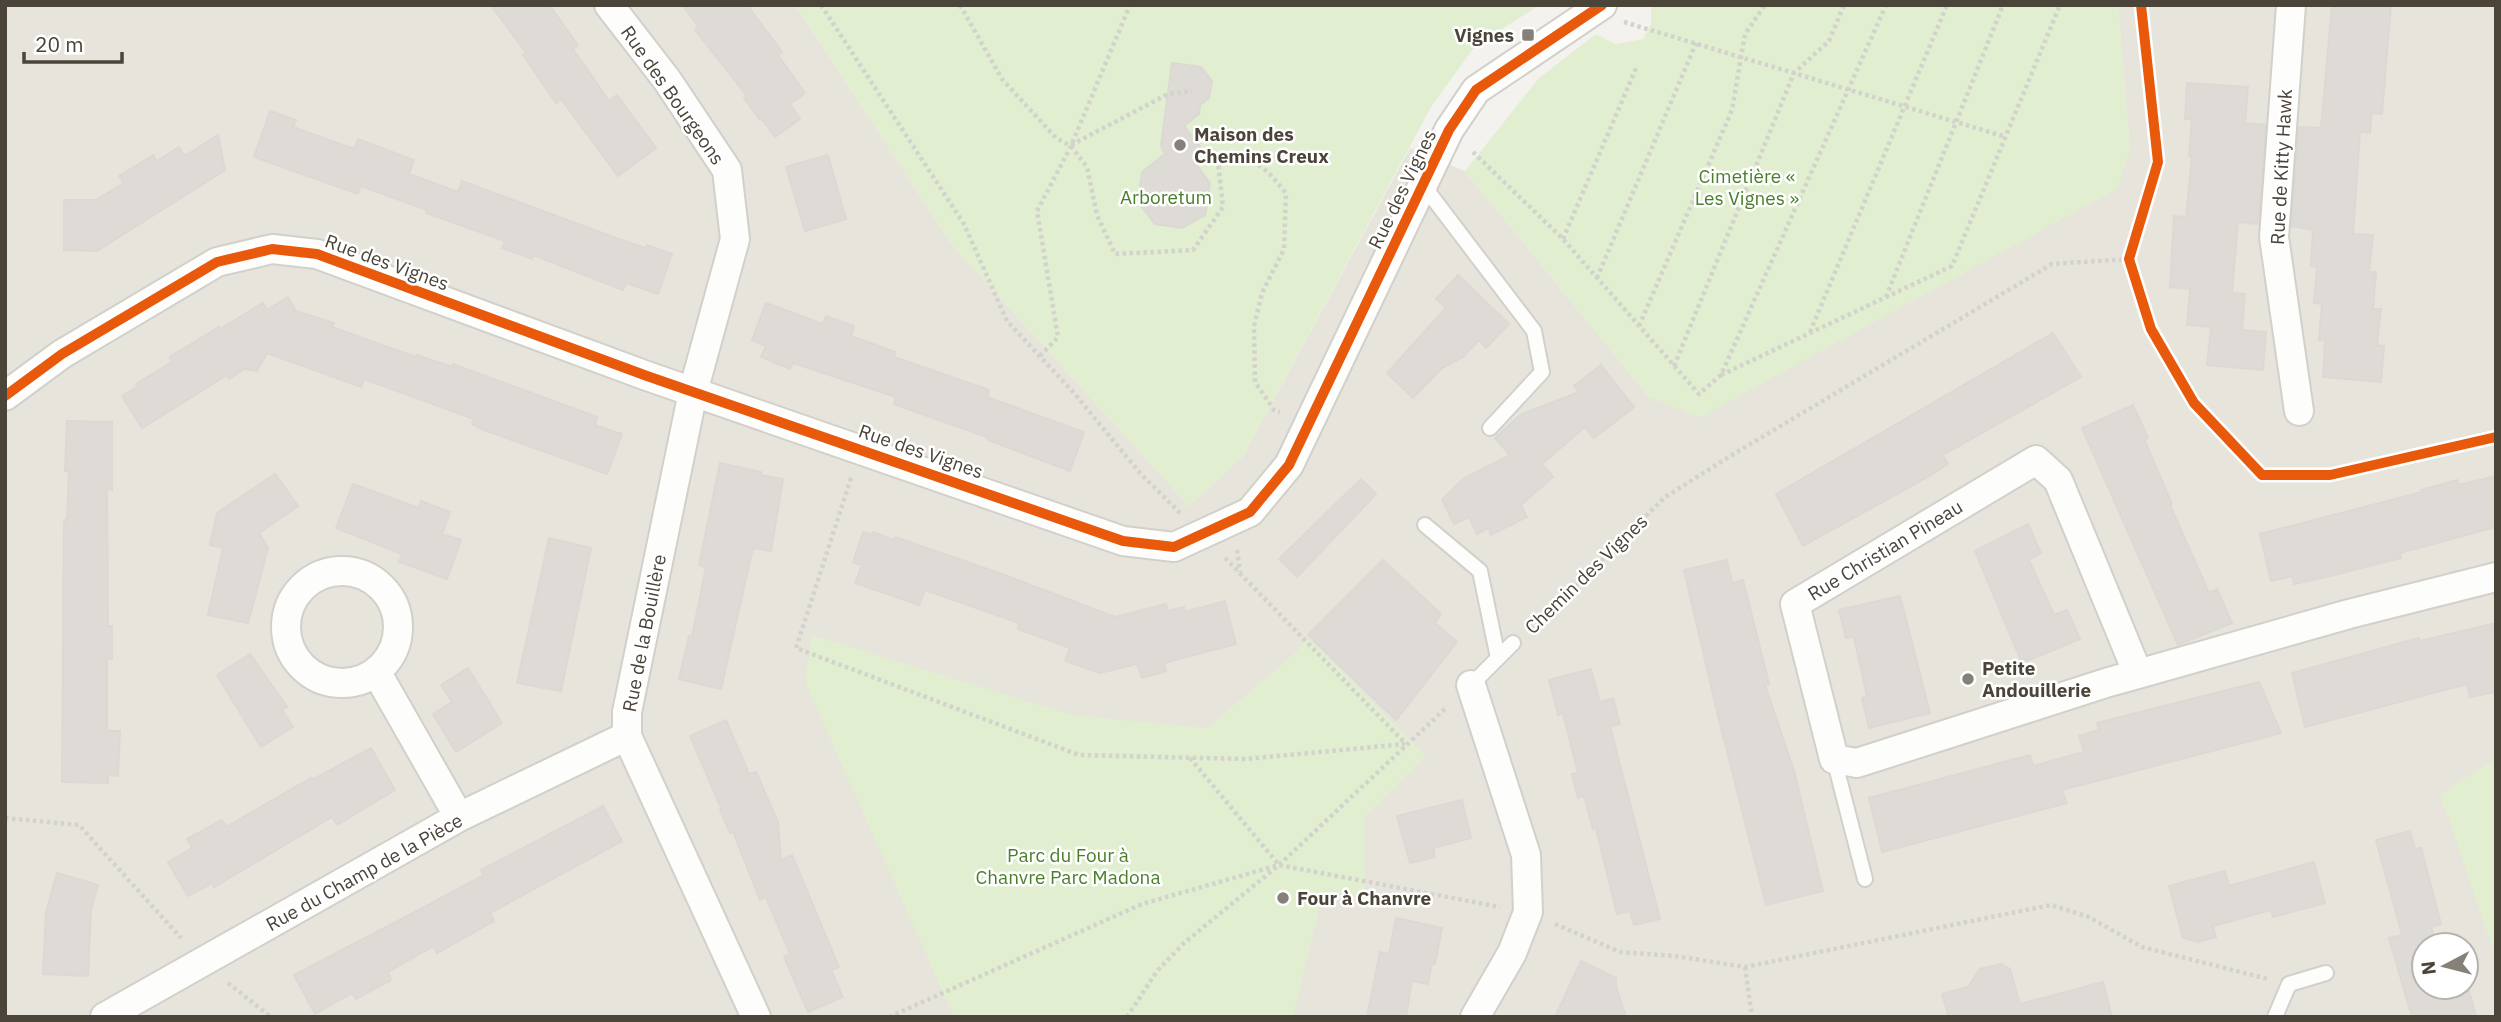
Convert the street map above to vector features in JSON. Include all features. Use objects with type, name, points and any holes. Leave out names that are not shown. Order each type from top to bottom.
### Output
[{"type":"street","name":"Rue des Bourgeons","points":[[609,5],[667,80],[727,170],[735,239],[693,392]]},
{"type":"street","name":"Rue de Kitty Hawk","points":[[2291,5],[2274,237],[2300,411]]},
{"type":"street","name":"Rue des Vignes","points":[[5,396],[62,354],[217,262],[272,249],[317,254],[693,392],[1123,541],[1174,547],[1250,512],[1289,465],[1449,130],[1476,90],[1597,9]]},
{"type":"street","name":"Rue de la Bouillère","points":[[693,392],[630,698],[628,736],[756,1017]]},
{"type":"street","name":"Rue Christian Pineau","points":[[1835,760],[1795,604],[2036,460],[2058,480],[2138,674]]},
{"type":"street","points":[[333,571],[357,572],[375,580],[384,588],[394,605],[398,632],[390,659],[377,673],[362,681],[342,684],[323,681],[307,672],[293,656],[286,638],[286,618],[292,600],[304,585],[333,571]]},
{"type":"street","points":[[1835,760],[1857,763],[2138,674],[2348,614],[2496,578]]},
{"type":"street","points":[[377,673],[459,817]]},
{"type":"street","points":[[1471,685],[1526,855],[1528,912],[1512,953],[1475,1017]]},
{"type":"street","name":"Rue du Champ de la Pièce","points":[[105,1017],[459,817],[628,736]]},
{"type":"lane","points":[[1423,185],[1534,331],[1542,372],[1490,428]]},
{"type":"lane","points":[[1425,525],[1480,571],[1498,658]]},
{"type":"lane","name":"Chemin des Vignes","points":[[1471,685],[1513,643]]},
{"type":"lane","points":[[1835,760],[1865,879]]},
{"type":"lane","points":[[2275,1017],[2289,984],[2326,972]]},
{"type":"path","points":[[821,5],[964,224],[1007,321],[1074,393],[1140,473],[1180,514]]},
{"type":"path","points":[[960,5],[1002,79],[1056,138],[1070,146],[1087,167],[1097,215],[1115,254],[1193,250],[1223,207],[1218,162],[1235,158],[1264,167],[1286,193],[1284,249],[1262,293],[1254,326],[1255,382],[1274,410],[1308,425]]},
{"type":"path","points":[[1040,356],[1058,337],[1037,211],[1070,146],[1130,5]]},
{"type":"path","points":[[1639,326],[1732,110],[1745,34],[1765,5]]},
{"type":"path","points":[[1674,366],[1794,73],[1829,41],[1844,5]]},
{"type":"path","points":[[1720,376],[1886,5]]},
{"type":"path","points":[[1810,333],[1947,5]]},
{"type":"path","points":[[1885,298],[2003,5]]},
{"type":"path","points":[[1449,130],[1563,239],[1699,394],[1720,376],[1952,266],[2060,5]]},
{"type":"path","points":[[1597,9],[1741,57],[2006,136]]},
{"type":"path","points":[[1597,279],[1696,43]]},
{"type":"path","points":[[1563,239],[1637,66]]},
{"type":"path","points":[[1070,146],[1168,94],[1192,91]]},
{"type":"path","points":[[861,449],[796,648],[1079,755],[1246,759],[1405,744]]},
{"type":"path","points":[[1238,552],[1240,575]]},
{"type":"path","points":[[1225,558],[1405,744]]},
{"type":"path","points":[[1127,1017],[1157,971],[1184,943],[1279,865],[1471,685]]},
{"type":"path","points":[[1190,758],[1279,865]]},
{"type":"path","points":[[5,818],[79,825],[203,962],[271,1017]]},
{"type":"path","points":[[889,1017],[1142,904],[1279,865],[1528,912],[1620,952],[1675,956],[1745,967],[2051,905],[2089,917],[2142,947],[2289,984]]},
{"type":"path","points":[[1745,967],[1752,1017]]},
{"type":"shaded area","points":[[5,5],[795,5],[953,246],[1189,506],[1243,456],[1410,148],[1465,171],[1649,397],[2130,151],[2118,5],[2496,5],[2496,1017],[5,1017]]},
{"type":"green space","name":"Arboretum","points":[[795,5],[1540,5],[1475,46],[1431,107],[1243,456],[1189,506],[953,246]]},
{"type":"green space","name":"Cimetière « Les Vignes »","points":[[1651,5],[2118,5],[2130,151],[2117,189],[1699,418],[1649,397],[1465,171],[1539,78],[1596,34],[1615,44],[1643,39],[1651,24]]},
{"type":"green space","name":"Parc du Four à Chanvre Parc Madona","points":[[812,635],[1072,715],[1207,728],[1294,654],[1308,638],[1426,756],[1364,818],[1365,896],[1323,892],[1293,1017],[954,1017],[805,682]]},
{"type":"green space","points":[[2496,758],[2496,959],[2439,795]]},
{"type":"building","points":[[491,5],[549,5],[578,45],[573,49],[609,101],[617,95],[656,148],[618,176],[561,99],[556,103],[523,55],[526,53]]},
{"type":"building","points":[[682,5],[747,5],[782,52],[778,55],[805,93],[790,104],[800,119],[775,137],[744,98],[747,96],[695,30],[699,27]]},
{"type":"building","points":[[2332,5],[2391,5],[2382,114],[2372,113],[2370,133],[2360,132],[2353,234],[2373,235],[2369,272],[2376,272],[2373,309],[2381,309],[2377,345],[2384,346],[2381,382],[2323,377],[2325,341],[2319,340],[2322,304],[2314,303],[2317,267],[2311,266],[2313,230],[2291,226],[2299,127],[2321,128]]},
{"type":"building","name":"Maison des Chemins Creux","points":[[1172,63],[1201,67],[1212,81],[1209,98],[1200,105],[1199,114],[1184,126],[1203,150],[1192,159],[1210,183],[1205,215],[1182,228],[1155,224],[1138,202],[1142,172],[1165,154],[1161,146]]},
{"type":"building","points":[[2187,83],[2248,87],[2245,123],[2266,125],[2258,224],[2238,222],[2232,293],[2245,294],[2242,330],[2266,332],[2263,370],[2207,365],[2211,327],[2187,325],[2190,289],[2170,287],[2174,216],[2186,217],[2192,156],[2189,156],[2192,119],[2185,119]]},
{"type":"building","points":[[270,111],[296,120],[293,127],[354,149],[358,139],[414,160],[409,174],[458,192],[462,181],[627,242],[646,248],[647,245],[672,254],[658,294],[626,283],[623,290],[533,255],[532,259],[502,248],[505,241],[361,186],[358,194],[254,157]]},
{"type":"building","points":[[218,135],[225,170],[97,251],[64,250],[64,200],[96,200],[124,183],[119,176],[153,155],[157,161],[179,147],[185,156]]},
{"type":"building","points":[[828,155],[846,219],[805,231],[786,167]]},
{"type":"building","points":[[1458,275],[1509,324],[1486,348],[1479,340],[1463,357],[1442,368],[1413,398],[1387,373],[1446,308],[1436,299]]},
{"type":"building","points":[[288,297],[296,311],[334,323],[332,327],[416,357],[417,355],[452,367],[453,364],[597,417],[595,425],[622,434],[607,474],[484,430],[472,424],[474,419],[364,379],[361,387],[267,353],[257,371],[244,369],[229,379],[227,375],[142,428],[122,396],[172,362],[170,357],[219,327],[220,329],[263,303],[267,310]]},
{"type":"building","points":[[766,303],[823,324],[826,316],[854,326],[851,336],[895,352],[894,357],[989,390],[987,397],[1084,432],[1070,471],[894,404],[896,397],[793,363],[790,369],[761,357],[766,346],[752,340]]},
{"type":"building","points":[[2053,333],[2081,377],[1943,455],[1948,464],[1926,478],[1803,546],[1776,494]]},
{"type":"building","points":[[1601,365],[1634,407],[1594,438],[1585,427],[1542,464],[1553,477],[1521,505],[1527,517],[1491,535],[1488,528],[1477,534],[1469,517],[1454,524],[1442,500],[1463,479],[1510,455],[1495,438],[1520,415],[1579,392],[1574,386]]},
{"type":"building","points":[[2133,405],[2148,438],[2144,439],[2172,504],[2170,505],[2209,593],[2217,589],[2232,623],[2178,645],[2082,428]]},
{"type":"building","points":[[67,421],[112,422],[112,490],[107,489],[108,626],[112,626],[112,659],[107,659],[107,731],[120,731],[118,776],[108,775],[108,783],[62,782],[64,520],[67,520],[69,471],[65,471]]},
{"type":"building","points":[[720,463],[783,479],[771,551],[753,548],[721,689],[679,679],[689,636],[692,637],[706,567],[699,565]]},
{"type":"building","points":[[275,474],[298,506],[259,533],[268,548],[248,623],[208,615],[223,548],[210,545],[217,513]]},
{"type":"building","points":[[2496,476],[2496,527],[2400,553],[2401,558],[2326,577],[2294,584],[2292,576],[2271,581],[2260,534],[2422,492],[2421,490],[2457,480],[2459,485]]},
{"type":"building","points":[[1361,479],[1376,494],[1297,577],[1279,559]]},
{"type":"building","points":[[353,484],[419,508],[421,501],[450,512],[442,534],[461,540],[447,579],[399,562],[402,554],[336,528]]},
{"type":"building","points":[[2028,524],[2041,553],[2029,560],[2054,615],[2067,610],[2080,639],[2022,663],[1975,551]]},
{"type":"building","points":[[863,532],[872,535],[873,532],[894,540],[895,537],[1115,617],[1166,604],[1168,611],[1184,607],[1185,612],[1225,601],[1236,644],[1164,663],[1166,671],[1142,678],[1137,664],[1100,673],[1065,661],[1070,648],[1018,629],[1019,623],[925,590],[919,605],[855,583],[862,565],[853,562]]},
{"type":"building","points":[[549,538],[591,548],[561,691],[517,683]]},
{"type":"building","points":[[1383,560],[1441,614],[1435,623],[1457,642],[1396,720],[1308,635]]},
{"type":"building","points":[[1727,560],[1732,583],[1743,580],[1769,684],[1765,685],[1794,771],[1823,891],[1766,905],[1684,570]]},
{"type":"building","points":[[1900,596],[1930,713],[1869,728],[1862,698],[1867,696],[1854,637],[1846,638],[1839,610]]},
{"type":"building","points":[[2496,623],[2496,692],[2470,697],[2467,684],[2305,727],[2292,673],[2419,638],[2420,641]]},
{"type":"building","points":[[250,654],[287,707],[282,710],[293,727],[261,747],[217,675]]},
{"type":"building","points":[[468,668],[502,723],[456,752],[433,714],[452,702],[441,685]]},
{"type":"building","points":[[1591,669],[1600,702],[1613,698],[1620,724],[1610,726],[1660,919],[1634,925],[1630,911],[1617,914],[1596,828],[1593,829],[1584,796],[1578,798],[1572,774],[1578,773],[1563,713],[1558,715],[1549,680]]},
{"type":"building","points":[[2259,682],[2281,733],[2062,790],[2067,803],[1882,852],[1869,798],[2030,755],[2033,766],[2084,752],[2079,736],[2099,730],[2097,723]]},
{"type":"building","points":[[726,720],[749,774],[756,772],[778,822],[781,860],[792,855],[839,967],[831,970],[843,997],[808,1012],[784,957],[790,954],[766,897],[760,900],[690,736]]},
{"type":"building","points":[[371,748],[395,790],[337,825],[332,817],[214,887],[212,883],[188,896],[168,862],[192,848],[187,839],[222,820],[226,827],[311,778],[312,780]]},
{"type":"building","points":[[1462,800],[1471,838],[1433,848],[1435,857],[1410,863],[1397,816]]},
{"type":"building","points":[[603,806],[622,841],[490,913],[494,921],[437,953],[434,946],[388,972],[391,980],[356,999],[352,993],[315,1014],[294,975],[484,875],[481,870]]},
{"type":"building","points":[[2410,831],[2415,849],[2421,848],[2441,924],[2431,927],[2432,931],[2410,931],[2410,1001],[2472,1001],[2476,1017],[2412,1017],[2389,938],[2402,935],[2376,840]]},
{"type":"building","points":[[2314,862],[2325,903],[2273,917],[2271,910],[2213,926],[2216,937],[2198,942],[2183,938],[2169,886],[2225,871],[2229,886]]},
{"type":"building","points":[[57,873],[98,885],[91,910],[88,976],[43,974],[46,912]]},
{"type":"building","points":[[1396,918],[1442,928],[1435,964],[1432,963],[1428,984],[1412,981],[1406,1017],[1367,1017],[1380,952],[1389,954]]},
{"type":"building","points":[[1581,961],[1616,978],[1616,987],[1626,1017],[1555,1017]]},
{"type":"building","points":[[2001,964],[2010,969],[2020,1004],[2103,982],[2112,1017],[1949,1017],[1942,994],[1968,987],[1980,969]]},
{"type":"cycle path","points":[[5,396],[62,354],[217,262],[272,249],[317,254],[647,376],[1123,541],[1174,547],[1250,512],[1289,465],[1449,130],[1476,90],[1602,5]]},
{"type":"cycle path","points":[[2141,5],[2158,162],[2129,259],[2151,329],[2194,403],[2262,475],[2330,475],[2496,437]]},
{"type":"place","name":"Vignes","points":[[1528,35]]},
{"type":"place","name":"Maison des Chemins Creux","points":[[1180,145]]},
{"type":"place","name":"Petite Andouillerie","points":[[1968,679]]},
{"type":"place","name":"Four à Chanvre","points":[[1283,898]]}]
